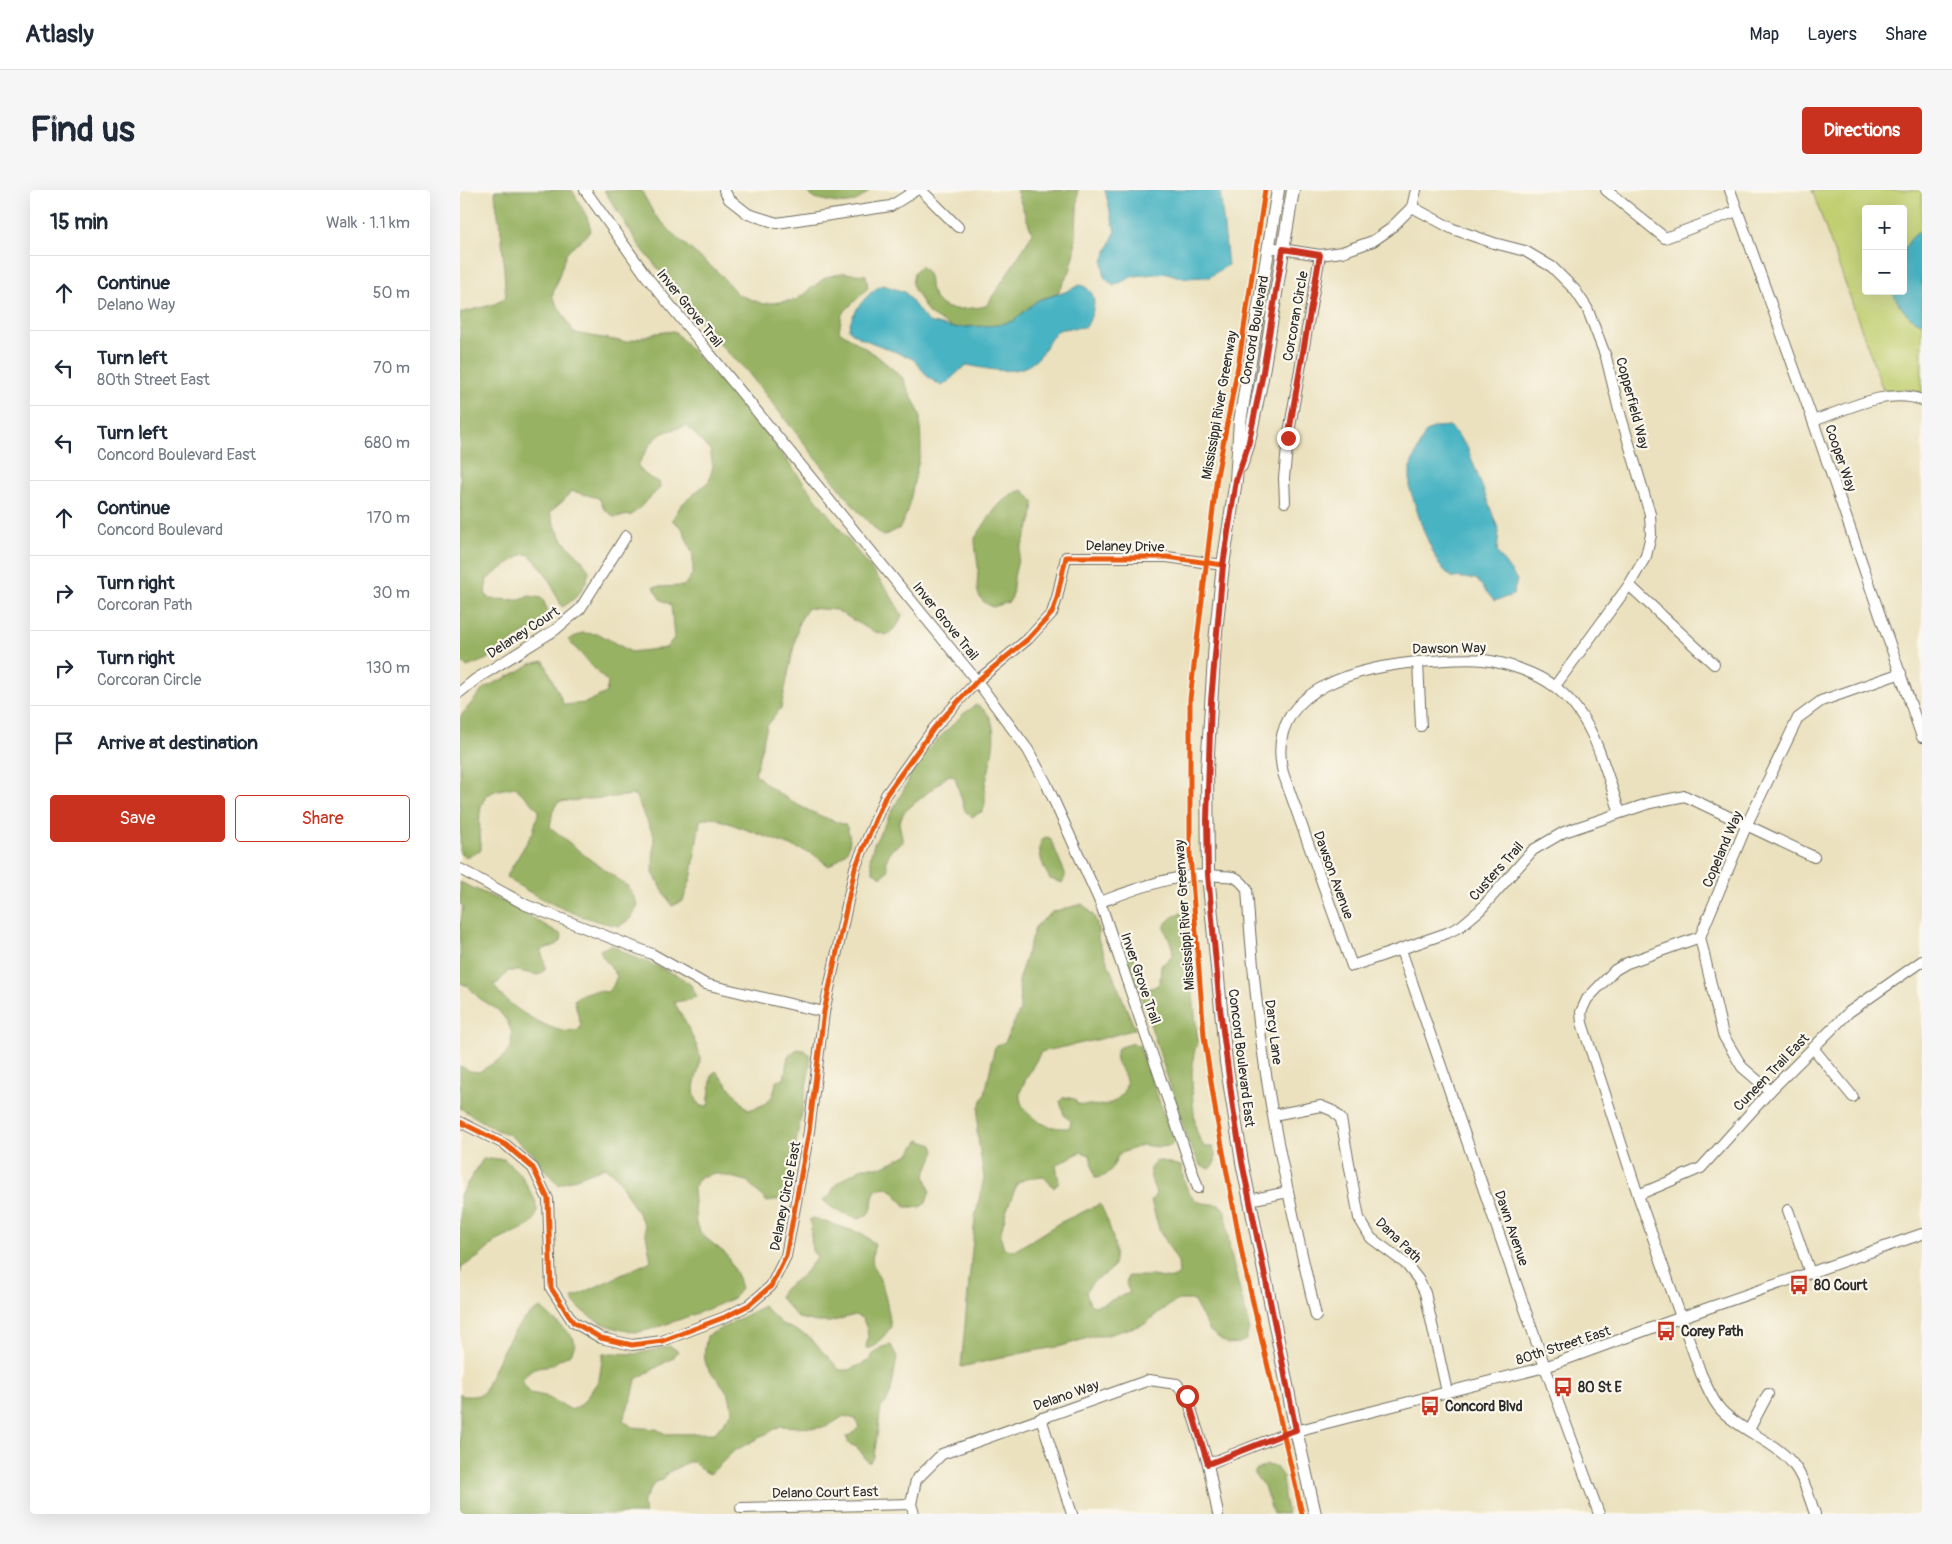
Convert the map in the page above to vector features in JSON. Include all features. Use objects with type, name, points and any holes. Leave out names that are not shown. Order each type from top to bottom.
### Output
[{"type":"main road","name":"Concord Boulevard","points":[[1236,480],[1240,422],[1278,190]]},
{"type":"main road","name":"Concord Boulevard","points":[[1236,480],[1248,446],[1262,378],[1293,190]]},
{"type":"main road","name":"Concord Boulevard East","points":[[1236,480],[1223,565],[1211,701],[1208,769],[1208,874],[1225,1053],[1234,1117],[1249,1200],[1315,1514]]},
{"type":"street","name":"Inver Grove Trail","points":[[585,190],[653,285],[977,681],[1028,750],[1046,783],[1100,902],[1198,1188]]},
{"type":"street","points":[[724,190],[729,199],[748,214],[777,223],[890,206],[916,190]]},
{"type":"street","points":[[921,190],[958,227]]},
{"type":"street","points":[[1269,247],[1320,255],[1342,252],[1373,241],[1390,230],[1412,206],[1416,190]]},
{"type":"street","points":[[1606,190],[1665,238],[1738,211]]},
{"type":"street","name":"Cooper Way","points":[[1730,190],[1813,421],[1922,737]]},
{"type":"street","name":"Copperfield Way","points":[[1412,206],[1454,229],[1487,241],[1525,251],[1544,261],[1568,282],[1587,308],[1606,357],[1619,410],[1650,514],[1651,535],[1646,556],[1629,585],[1555,686]]},
{"type":"street","name":"Corcoran Circle","points":[[1285,502],[1284,478],[1288,438],[1320,255]]},
{"type":"street","points":[[1813,421],[1879,398],[1910,396],[1922,400]]},
{"type":"street","name":"Delaney Court","points":[[460,692],[476,679],[555,630],[580,609],[626,536]]},
{"type":"street","name":"Delaney Drive","points":[[977,681],[1028,639],[1052,613],[1066,557],[1167,557],[1223,565]]},
{"type":"street","points":[[1629,585],[1714,664]]},
{"type":"street","name":"Dawson Way","points":[[1290,793],[1283,774],[1280,753],[1283,733],[1298,706],[1315,691],[1333,681],[1364,671],[1418,662],[1450,660],[1492,661],[1513,666],[1555,686],[1571,702],[1590,728],[1620,813]]},
{"type":"street","points":[[1418,662],[1421,726]]},
{"type":"street","name":"Copeland Way","points":[[1700,937],[1747,824],[1798,718],[1821,702],[1901,673]]},
{"type":"street","name":"Delaney Circle East","points":[[460,1122],[506,1145],[533,1168],[548,1199],[550,1288],[573,1322],[602,1338],[632,1345],[662,1341],[725,1317],[748,1305],[772,1286],[786,1256],[809,1131],[824,1012],[855,868],[886,794],[934,728],[977,681]]},
{"type":"street","name":"Dawson Avenue","points":[[1290,793],[1352,966]]},
{"type":"street","name":"Custers Trail","points":[[1352,966],[1401,950],[1461,926],[1480,910],[1533,850],[1564,832],[1650,803],[1686,796],[1814,857]]},
{"type":"street","points":[[460,869],[526,905],[652,954],[705,984],[824,1012]]},
{"type":"street","name":"Darcy Lane","points":[[1100,902],[1168,879],[1208,874],[1234,877],[1242,882],[1247,889],[1256,998],[1273,1115],[1316,1316]]},
{"type":"street","points":[[1770,1091],[1742,1067],[1724,1035],[1700,937],[1627,963],[1615,970],[1587,999],[1581,1012],[1582,1023],[1638,1194],[1701,1374],[1711,1396],[1721,1411],[1780,1451],[1794,1466],[1805,1486],[1815,1514]]},
{"type":"street","name":"Dawn Avenue","points":[[1401,950],[1545,1367],[1599,1514]]},
{"type":"street","name":"Cuneen Trail East","points":[[1638,1194],[1701,1168],[1770,1091],[1849,1012],[1922,961]]},
{"type":"street","points":[[1813,1048],[1854,1097]]},
{"type":"street","name":"Dana Path","points":[[1273,1115],[1322,1106],[1341,1119],[1359,1218],[1372,1238],[1406,1264],[1418,1279],[1424,1293],[1447,1392]]},
{"type":"street","points":[[1249,1200],[1288,1192]]},
{"type":"street","points":[[1788,1210],[1810,1273]]},
{"type":"street","name":"80th Street East","points":[[1208,1464],[1296,1430],[1545,1367],[1682,1317],[1922,1234]]},
{"type":"street","name":"Delano Way","points":[[912,1509],[916,1480],[942,1454],[1149,1380],[1177,1384],[1187,1396],[1208,1464],[1218,1514]]},
{"type":"street","points":[[1749,1430],[1768,1394]]},
{"type":"street","points":[[1041,1418],[1072,1514]]},
{"type":"street","name":"Delano Court East","points":[[741,1508],[912,1509]]},
{"type":"green space","points":[[495,190],[572,190],[587,217],[591,230],[567,252],[552,296],[574,333],[626,342],[656,333],[674,331],[752,416],[888,591],[902,615],[898,625],[887,635],[875,632],[836,610],[808,608],[799,622],[781,708],[767,726],[755,774],[775,791],[798,805],[846,825],[850,839],[848,849],[841,858],[829,866],[813,854],[712,817],[700,820],[692,875],[683,901],[672,906],[653,873],[654,836],[635,795],[558,802],[553,810],[550,827],[588,858],[629,887],[638,905],[631,918],[620,926],[605,923],[560,908],[506,877],[533,832],[539,810],[515,787],[491,793],[486,797],[480,811],[481,850],[468,857],[460,854],[460,717],[484,688],[518,672],[530,664],[544,661],[564,705],[585,703],[606,693],[608,683],[568,640],[582,633],[599,634],[631,652],[666,648],[674,638],[671,605],[660,599],[653,587],[684,586],[693,573],[693,555],[682,528],[672,520],[681,505],[709,481],[713,466],[710,450],[687,426],[661,434],[648,448],[638,465],[647,476],[659,482],[660,488],[632,515],[614,517],[604,509],[599,498],[571,491],[550,512],[562,539],[580,557],[589,571],[583,587],[572,600],[562,607],[540,566],[528,554],[521,555],[487,579],[485,593],[489,599],[520,600],[529,596],[542,598],[550,615],[543,625],[526,632],[487,659],[467,667],[460,660],[460,313],[495,304],[506,297]]},
{"type":"green space","points":[[604,190],[641,190],[654,214],[676,237],[720,274],[737,294],[763,304],[796,300],[826,277],[843,273],[866,275],[868,288],[842,314],[839,331],[877,356],[902,377],[920,414],[921,450],[908,510],[900,528],[884,536],[857,510],[746,370],[718,343],[639,245]]},
{"type":"green space","points":[[807,190],[868,190],[868,192],[862,198],[855,201],[836,203],[813,198]]},
{"type":"green space","points":[[1016,190],[1078,190],[1075,252],[1070,271],[1057,294],[1038,300],[1013,321],[999,325],[953,328],[929,314],[912,284],[914,273],[920,266],[927,272],[930,288],[938,302],[943,306],[962,309],[987,305],[1032,233]]},
{"type":"green space","points":[[1812,190],[1922,190],[1922,393],[1913,390],[1883,390]]},
{"type":"green space","points":[[1023,490],[1034,502],[1032,519],[1020,551],[1012,597],[1009,602],[993,607],[982,600],[979,595],[975,538],[1001,503]]},
{"type":"green space","points":[[976,705],[989,716],[994,731],[993,749],[985,785],[983,811],[972,817],[965,811],[955,777],[949,775],[904,812],[899,823],[903,842],[891,850],[886,861],[888,870],[882,877],[873,872],[870,858],[874,844],[908,782],[911,771],[926,751],[963,714]]},
{"type":"green space","points":[[1046,837],[1050,838],[1065,873],[1062,883],[1050,879],[1043,865],[1040,845],[1041,840]]},
{"type":"green space","points":[[460,882],[512,906],[562,935],[558,944],[541,950],[545,970],[538,975],[508,971],[498,983],[494,984],[498,992],[514,1007],[545,1025],[563,1031],[579,1030],[581,1025],[574,1000],[589,992],[607,992],[613,986],[617,976],[600,950],[611,945],[679,976],[691,985],[696,997],[674,1002],[699,1053],[699,1065],[694,1087],[696,1099],[700,1106],[708,1106],[712,1074],[716,1071],[748,1110],[760,1106],[771,1098],[776,1081],[784,1079],[788,1056],[797,1049],[804,1050],[810,1055],[810,1066],[791,1171],[790,1189],[778,1200],[767,1202],[747,1181],[714,1173],[699,1178],[693,1190],[696,1224],[702,1235],[726,1254],[738,1278],[741,1289],[733,1298],[656,1328],[638,1332],[611,1327],[592,1318],[583,1312],[572,1298],[651,1261],[644,1224],[617,1177],[605,1167],[558,1185],[534,1154],[508,1134],[497,1130],[460,1108],[460,1066],[470,1071],[479,1072],[502,1058],[511,1047],[512,1033],[507,1021],[498,1010],[479,998],[468,986],[460,983],[460,926],[463,906],[460,904]]},
{"type":"green space","points":[[1082,904],[1095,919],[1098,928],[1098,939],[1135,1029],[1101,1039],[1041,1052],[1021,1090],[1020,1100],[1022,1106],[1036,1120],[1048,1126],[1069,1128],[1071,1122],[1064,1115],[1060,1101],[1064,1097],[1075,1099],[1077,1104],[1103,1105],[1114,1102],[1119,1098],[1126,1085],[1125,1076],[1116,1062],[1116,1053],[1118,1048],[1133,1043],[1139,1046],[1174,1141],[1171,1146],[1142,1145],[1119,1154],[1105,1176],[1095,1178],[1090,1155],[1081,1152],[1056,1165],[1059,1182],[1054,1188],[1044,1177],[1025,1179],[1017,1184],[1006,1212],[1000,1236],[1004,1248],[1014,1251],[1059,1223],[1100,1204],[1110,1227],[1115,1262],[1112,1268],[1093,1282],[1086,1292],[1089,1302],[1093,1306],[1130,1293],[1126,1284],[1128,1276],[1173,1278],[1179,1274],[1178,1262],[1159,1229],[1151,1201],[1156,1194],[1150,1172],[1156,1161],[1181,1166],[1190,1194],[1203,1203],[1220,1205],[1225,1211],[1230,1251],[1249,1327],[1246,1340],[1227,1344],[1210,1331],[1193,1300],[1178,1300],[1145,1324],[1062,1346],[961,1367],[975,1218],[984,1178],[977,1132],[979,1107],[985,1094],[995,1046],[1005,1042],[1020,1010],[1019,978],[1035,927],[1052,912]]},
{"type":"green space","points":[[1180,913],[1184,914],[1193,930],[1188,947],[1198,1042],[1193,1060],[1193,1097],[1197,1134],[1204,1147],[1213,1147],[1215,1153],[1216,1159],[1209,1169],[1200,1165],[1189,1143],[1138,987],[1125,956],[1131,949],[1145,988],[1152,988],[1157,985],[1160,982],[1161,965],[1169,960],[1173,953],[1165,926],[1167,922]]},
{"type":"green space","points":[[919,1140],[933,1145],[935,1151],[925,1175],[930,1191],[926,1203],[920,1207],[906,1207],[894,1192],[886,1187],[876,1190],[871,1210],[859,1219],[834,1209],[823,1200],[830,1196],[835,1185],[848,1176],[864,1167],[881,1167],[909,1154]]},
{"type":"green space","points":[[483,1159],[504,1159],[521,1175],[535,1200],[537,1210],[535,1219],[528,1226],[495,1242],[480,1256],[462,1267],[460,1274],[460,1195]]},
{"type":"green space","points":[[810,1219],[816,1219],[863,1234],[875,1244],[872,1261],[882,1284],[891,1327],[873,1347],[867,1349],[868,1338],[862,1318],[855,1315],[830,1322],[817,1322],[798,1318],[779,1296],[785,1288],[803,1275],[817,1257],[812,1251]]},
{"type":"green space","points":[[763,1306],[782,1324],[808,1336],[840,1370],[849,1370],[870,1360],[874,1352],[882,1347],[891,1345],[897,1357],[891,1391],[887,1402],[881,1407],[874,1457],[869,1463],[857,1447],[849,1444],[846,1436],[851,1435],[859,1427],[855,1419],[844,1416],[826,1427],[781,1426],[734,1451],[710,1474],[703,1471],[694,1462],[688,1462],[667,1473],[663,1480],[655,1482],[642,1503],[646,1514],[460,1514],[460,1393],[463,1396],[471,1396],[484,1392],[506,1344],[522,1322],[531,1314],[541,1308],[573,1337],[575,1344],[571,1354],[553,1365],[538,1367],[527,1373],[522,1382],[530,1393],[545,1396],[572,1410],[582,1404],[599,1380],[603,1354],[636,1354],[670,1346],[678,1351],[673,1358],[636,1379],[633,1394],[623,1420],[632,1427],[656,1429],[666,1434],[715,1433],[732,1412],[728,1394],[706,1363],[704,1356],[707,1336]]},
{"type":"green space","points":[[1267,1465],[1276,1467],[1283,1477],[1284,1497],[1288,1514],[1273,1514],[1264,1486],[1255,1476],[1255,1471]]},
{"type":"water","points":[[1105,190],[1220,190],[1228,265],[1209,277],[1183,278],[1167,273],[1134,276],[1113,286],[1104,277],[1103,261],[1115,232]]},
{"type":"water","points":[[1922,230],[1922,323],[1907,315],[1894,295],[1907,295],[1907,244]]},
{"type":"water","points":[[883,285],[905,292],[929,322],[953,328],[999,325],[1013,321],[1038,300],[1065,292],[1080,285],[1091,292],[1094,303],[1086,327],[1059,330],[1041,355],[1030,364],[1013,370],[967,365],[942,386],[929,378],[913,359],[858,337],[849,330],[856,310],[866,297]]},
{"type":"water","points":[[1450,426],[1467,447],[1499,531],[1497,552],[1517,580],[1513,595],[1494,601],[1476,579],[1451,577],[1439,565],[1424,532],[1410,489],[1410,467],[1425,433],[1435,427]]},
{"type":"cycle path","name":"Mississippi River Greenway","points":[[1265,190],[1239,361],[1217,476],[1190,699],[1190,854],[1204,1036],[1216,1114],[1243,1259],[1302,1514]]},
{"type":"cycle path","points":[[460,1122],[506,1145],[533,1168],[548,1199],[551,1288],[573,1322],[601,1338],[632,1345],[662,1341],[725,1317],[749,1305],[771,1286],[786,1256],[809,1131],[824,1012],[855,868],[886,795],[934,728],[977,681],[1028,639],[1052,613],[1066,557],[1167,557],[1223,565]]},
{"type":"place","name":"80 Court","points":[[1799,1285]]},
{"type":"place","name":"Corey Path","points":[[1666,1331]]},
{"type":"place","name":"80 St E","points":[[1563,1387]]},
{"type":"place","name":"Concord Blvd","points":[[1430,1406]]},
{"type":"route","points":[[1187,1396],[1208,1464],[1296,1430],[1261,1251],[1249,1200],[1226,1062],[1208,874],[1207,819],[1211,701],[1223,565],[1236,480],[1248,446],[1262,378],[1283,249],[1320,255],[1288,438]]}]
